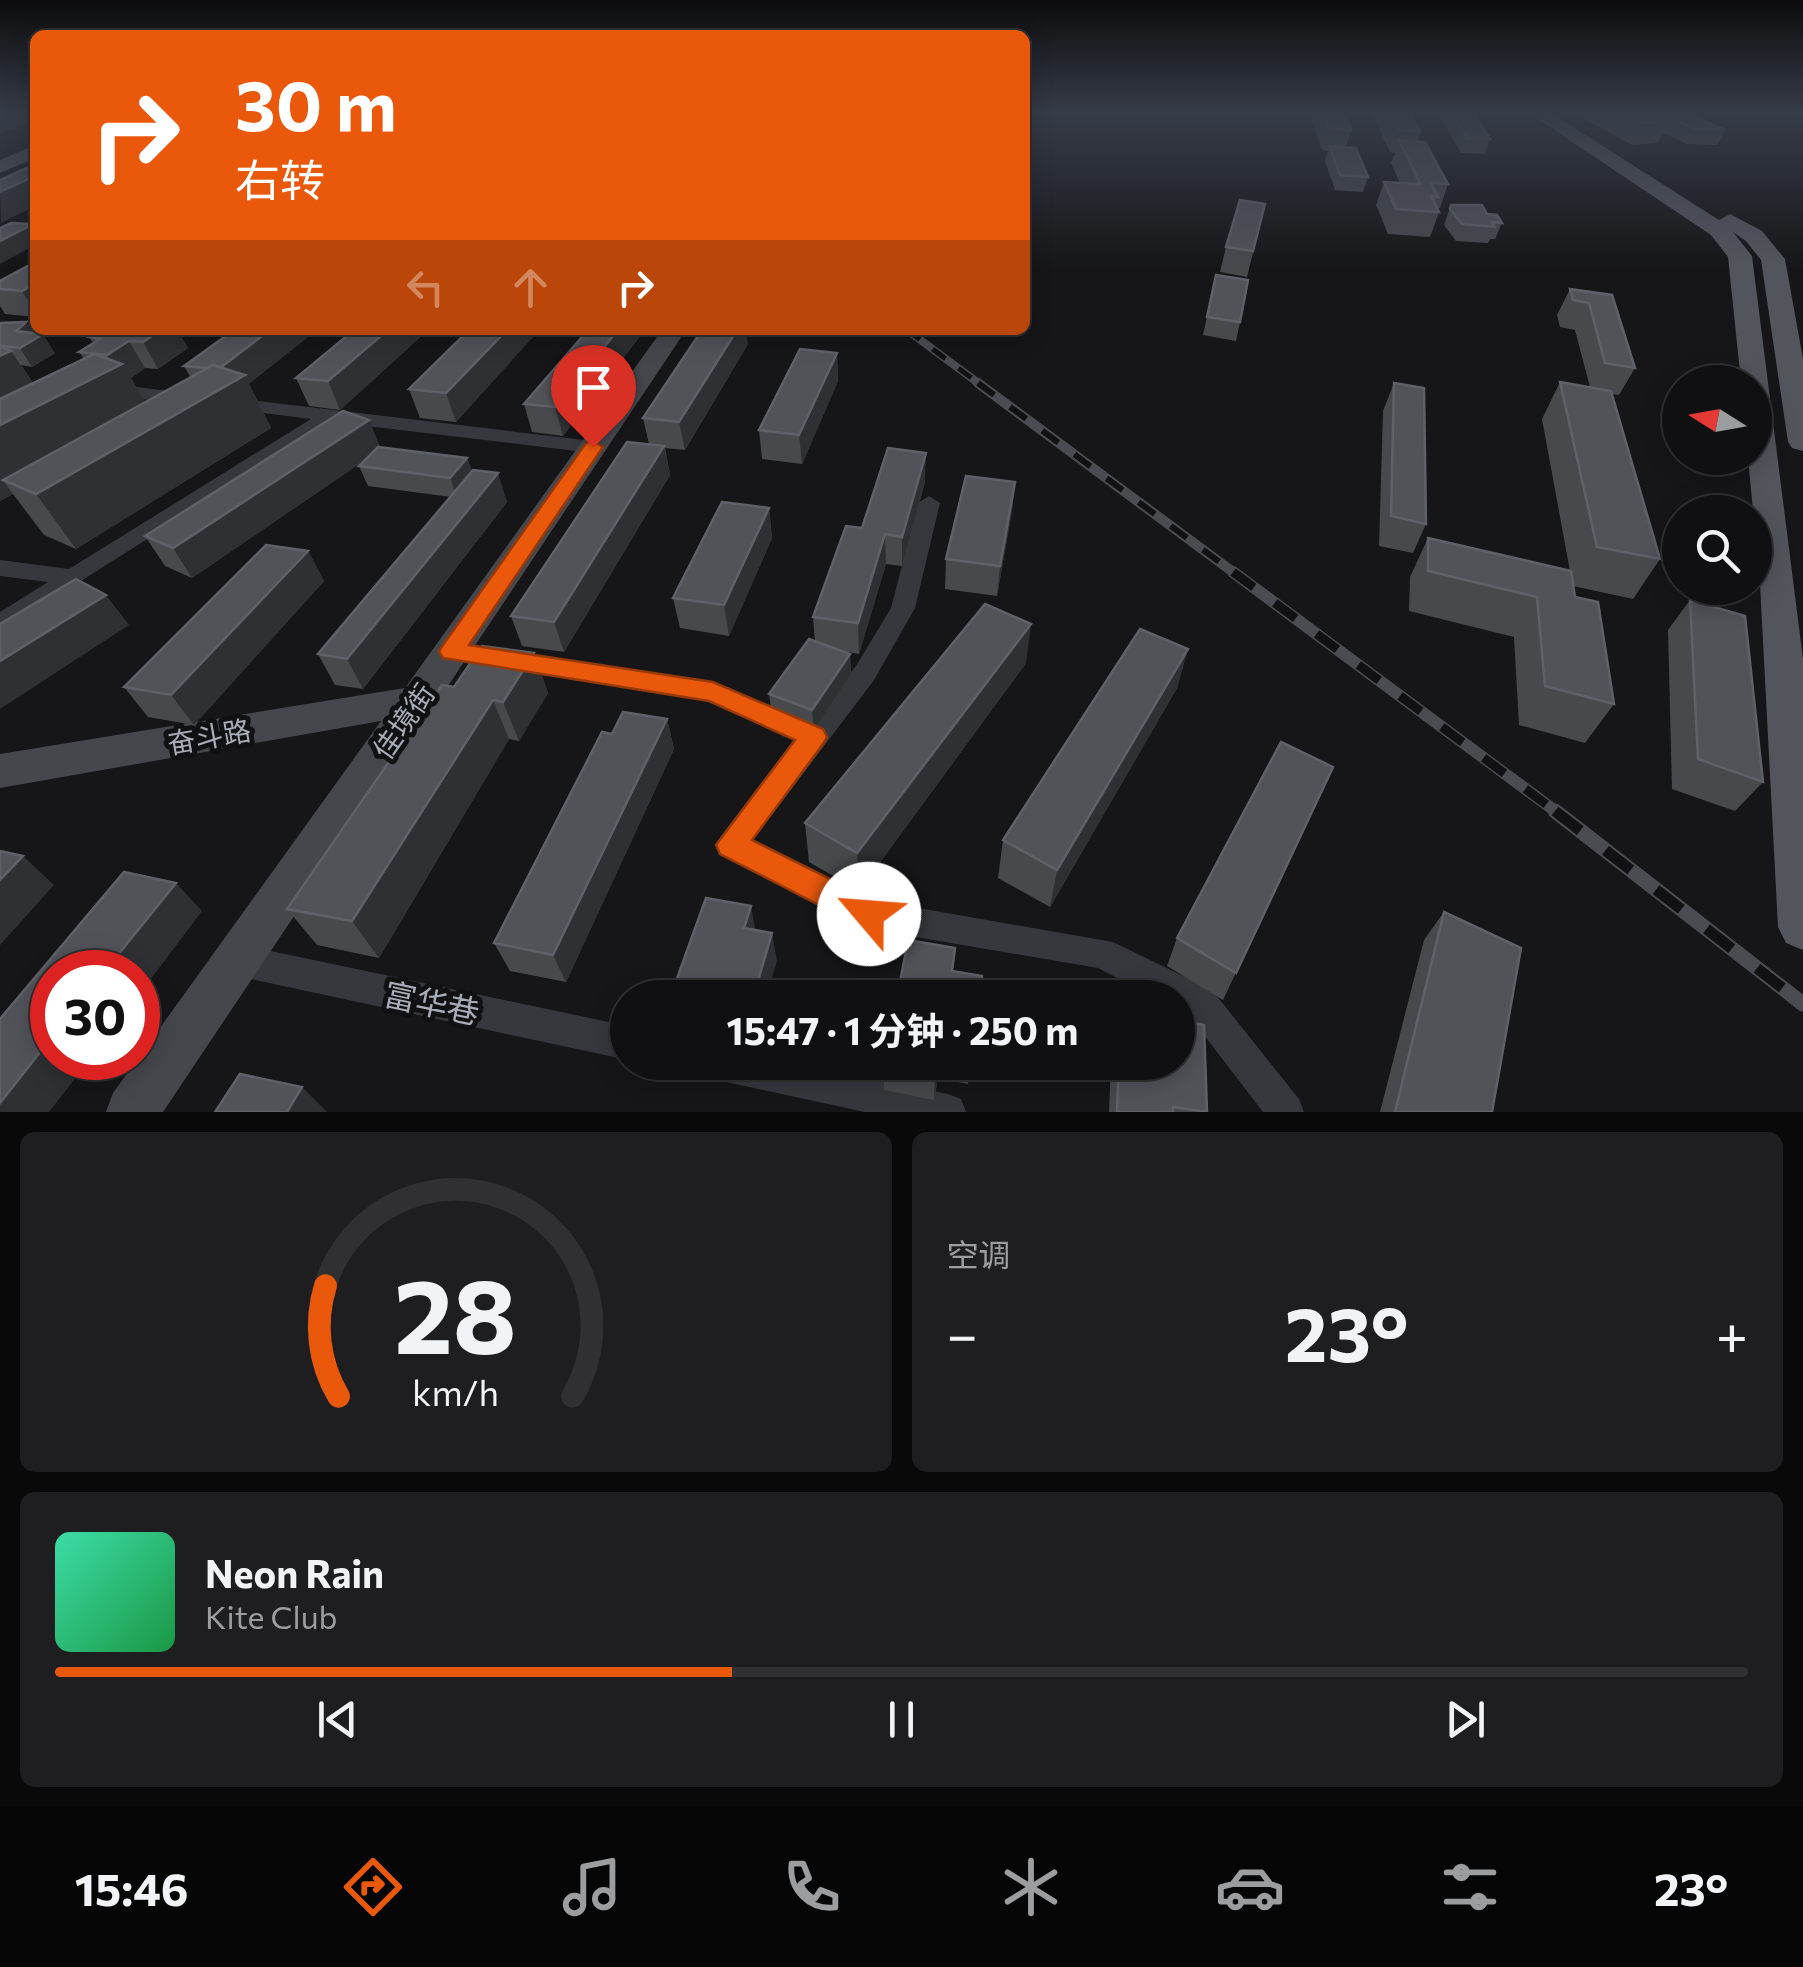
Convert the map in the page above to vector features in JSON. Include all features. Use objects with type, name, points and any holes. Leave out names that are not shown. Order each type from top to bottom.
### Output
[{"type":"main road","points":[[1618,165],[1720,230],[1740,256],[1778,584],[1803,927]]},
{"type":"main road","points":[[1639,165],[1754,236],[1773,259],[1803,442]]},
{"type":"street","name":"佳境街","points":[[132,1112],[671,335]]},
{"type":"street","points":[[91,388],[593,447]]},
{"type":"street","points":[[0,623],[329,416]]},
{"type":"street","points":[[929,503],[903,608],[866,674],[731,845],[869,914],[1102,953],[1200,1002],[1286,1112]]},
{"type":"street","points":[[0,568],[72,577]]},
{"type":"street","points":[[452,652],[713,692],[814,737]]},
{"type":"street","name":"奋斗路","points":[[0,771],[418,700]]},
{"type":"street","name":"富华巷","points":[[238,960],[610,1040]]},
{"type":"street","points":[[800,1080],[948,1112]]},
{"type":"building","points":[[1337,165],[1363,165],[1368,177],[1340,175]]},
{"type":"building","points":[[1411,165],[1438,165],[1448,184],[1431,183],[1438,197],[1431,196],[1439,212],[1396,209],[1384,182],[1420,184]]},
{"type":"building","points":[[30,166],[30,178],[0,192],[0,180]]},
{"type":"building","points":[[1240,200],[1265,204],[1253,251],[1226,247]]},
{"type":"building","points":[[1451,205],[1482,205],[1487,214],[1497,215],[1502,223],[1492,222],[1495,227],[1462,224]]},
{"type":"building","points":[[11,223],[30,224],[0,241],[0,228]]},
{"type":"building","points":[[30,265],[30,287],[22,291],[0,289],[0,281]]},
{"type":"building","points":[[1216,275],[1248,280],[1240,322],[1207,317]]},
{"type":"building","points":[[1570,289],[1612,295],[1635,368],[1605,363],[1589,303],[1573,300]]},
{"type":"building","points":[[26,322],[16,331],[41,335],[20,348],[0,346],[0,323]]},
{"type":"building","points":[[154,335],[143,342],[129,341],[107,355],[79,352],[100,339],[89,337]]},
{"type":"building","points":[[227,335],[263,335],[220,368],[184,366]]},
{"type":"building","points":[[348,335],[382,335],[328,381],[296,378]]},
{"type":"building","points":[[464,335],[502,335],[446,393],[409,389]]},
{"type":"building","points":[[584,335],[614,335],[555,407],[524,404]]},
{"type":"building","points":[[699,335],[734,335],[679,422],[643,418]]},
{"type":"building","points":[[800,349],[837,353],[799,435],[759,430]]},
{"type":"building","points":[[94,354],[122,364],[0,425],[0,399]]},
{"type":"building","points":[[213,365],[245,375],[36,494],[3,480]]},
{"type":"building","points":[[1560,382],[1611,391],[1660,559],[1597,547]]},
{"type":"building","points":[[1394,383],[1424,388],[1426,524],[1391,516]]},
{"type":"building","points":[[343,411],[369,420],[173,548],[145,536]]},
{"type":"building","points":[[627,442],[664,446],[554,622],[511,616]]},
{"type":"building","points":[[378,447],[467,458],[450,478],[359,466]]},
{"type":"building","points":[[888,448],[926,453],[902,537],[885,534],[858,623],[813,617],[846,526],[862,528]]},
{"type":"building","points":[[473,470],[498,473],[347,659],[318,654]]},
{"type":"building","points":[[966,476],[1015,482],[1000,566],[946,559]]},
{"type":"building","points":[[722,502],[769,508],[724,605],[673,598]]},
{"type":"building","points":[[1428,538],[1571,571],[1575,597],[1598,602],[1614,704],[1545,686],[1537,597],[1428,571]]},
{"type":"building","points":[[266,545],[308,551],[171,695],[124,687]]},
{"type":"building","points":[[76,579],[106,595],[0,661],[0,624]]},
{"type":"building","points":[[985,604],[1031,624],[857,853],[805,823]]},
{"type":"building","points":[[1690,605],[1707,605],[1745,616],[1763,782],[1698,759]]},
{"type":"building","points":[[1140,629],[1188,649],[1057,870],[1003,840]]},
{"type":"building","points":[[809,639],[850,654],[812,710],[769,694]]},
{"type":"building","points":[[482,646],[534,653],[503,702],[493,700],[352,921],[287,909],[442,685],[454,687]]},
{"type":"building","points":[[623,712],[667,719],[553,955],[494,943],[602,732],[612,734]]},
{"type":"building","points":[[1281,742],[1333,767],[1236,973],[1177,938]]},
{"type":"building","points":[[0,851],[23,856],[0,880]]},
{"type":"building","points":[[124,872],[176,883],[122,950],[58,950]]},
{"type":"building","points":[[706,898],[751,906],[744,928],[772,933],[758,980],[676,980]]},
{"type":"building","points":[[1444,912],[1521,948],[1492,1112],[1395,1112]]},
{"type":"building","points":[[908,940],[955,948],[952,971],[982,976],[981,980],[900,980]]},
{"type":"building","points":[[30,983],[30,1065],[0,1103],[0,1019]]},
{"type":"building","points":[[1195,1023],[1204,1025],[1207,1112],[1173,1107],[1173,1112],[1117,1112],[1118,1080],[1195,1080]]},
{"type":"building","points":[[240,1074],[302,1087],[287,1112],[215,1112]]},
{"type":"railway","points":[[914,335],[981,385]]},
{"type":"railway","points":[[978,383],[1237,575]]},
{"type":"railway","points":[[1233,572],[1558,813]]},
{"type":"railway","points":[[1555,811],[1803,1004]]},
{"type":"route","points":[[593,447],[452,652],[713,692],[814,737],[731,845],[869,914]]}]
